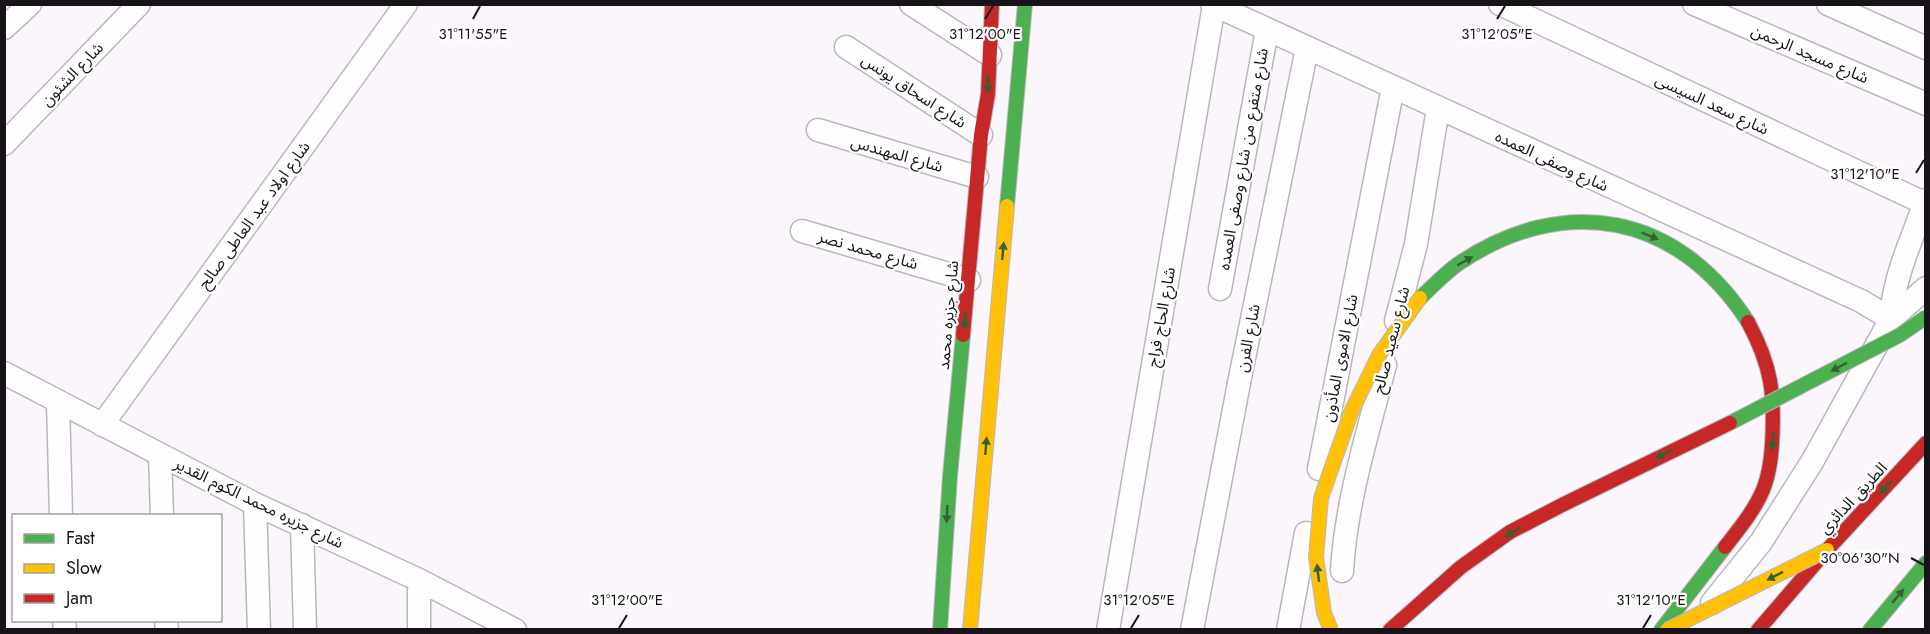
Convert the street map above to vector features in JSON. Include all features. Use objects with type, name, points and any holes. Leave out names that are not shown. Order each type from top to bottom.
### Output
[{"type":"main road","name":"شارع جزيره محمد","points":[[940,630],[950,476],[981,135],[988,94],[992,4]]},
{"type":"main road","points":[[970,630],[1024,4]]},
{"type":"main road","points":[[1330,630],[1323,613],[1316,557],[1321,498],[1352,411],[1378,355],[1420,298],[1457,265],[1503,239],[1549,225],[1581,221],[1610,223],[1651,235],[1693,259],[1745,315],[1761,345],[1773,383],[1775,418],[1770,470],[1752,511],[1661,630]]},
{"type":"main road","points":[[1390,630],[1461,567],[1510,532],[1677,447],[1802,387],[1900,335],[1926,317]]},
{"type":"main road","name":"الطريق الدائري","points":[[1758,630],[1827,550],[1926,443]]},
{"type":"main road","points":[[1667,630],[1827,550]]},
{"type":"main road","points":[[1870,630],[1926,563]]},
{"type":"street","points":[[4,28],[30,4]]},
{"type":"street","name":"شارع الشئون","points":[[4,144],[139,4]]},
{"type":"street","name":"شارع اولاد عبد العاطى صالح","points":[[102,425],[406,4]]},
{"type":"street","points":[[911,4],[990,55]]},
{"type":"street","name":"شارع سعد السيسى","points":[[1500,4],[1925,201]]},
{"type":"street","name":"شارع مسجد الرحمن","points":[[1694,4],[1926,105]]},
{"type":"street","points":[[1828,4],[1926,48]]},
{"type":"street","name":"شارع وصفى العمده","points":[[1213,5],[1861,301],[1891,320]]},
{"type":"street","name":"شارع الحاج فراج","points":[[1108,630],[1213,5]]},
{"type":"street","name":"شارع متفرع من شارع وصفى العمده","points":[[1220,289],[1267,30]]},
{"type":"street","name":"شارع اسحاق يونس","points":[[846,47],[981,135]]},
{"type":"street","name":"شارع الفرن","points":[[1192,630],[1241,371],[1307,48]]},
{"type":"street","name":"شارع الاموى المأذون","points":[[1288,630],[1392,87]]},
{"type":"street","name":"شارع سعيد صالح","points":[[1342,571],[1343,540],[1358,468],[1416,244],[1438,108]]},
{"type":"street","name":"شارع المهندس","points":[[818,130],[977,177]]},
{"type":"street","points":[[1891,320],[1896,282],[1925,201]]},
{"type":"street","name":"شارع محمد نصر","points":[[802,231],[969,280]]},
{"type":"street","points":[[1692,630],[1761,542],[1812,462],[1891,320],[1926,288]]},
{"type":"street","name":"شارع جزيره محمد الكوم القدير","points":[[4,373],[255,504],[419,579],[515,630]]},
{"type":"street","points":[[58,401],[61,514]]},
{"type":"street","points":[[160,455],[162,514]]},
{"type":"street","points":[[255,504],[259,630]]},
{"type":"street","points":[[302,525],[305,630]]},
{"type":"street","points":[[419,579],[419,630]]},
{"type":"traffic: fast","points":[[1007,206],[1025,4]]},
{"type":"traffic: fast","points":[[1420,298],[1458,264],[1498,241],[1538,227],[1578,222],[1616,225],[1653,237],[1688,257],[1720,285],[1748,322]]},
{"type":"traffic: fast","points":[[1730,423],[1900,335],[1926,317]]},
{"type":"traffic: fast","points":[[940,630],[950,476],[963,335]]},
{"type":"traffic: fast","points":[[1661,630],[1725,547]]},
{"type":"traffic: fast","points":[[1870,630],[1926,563]]},
{"type":"traffic: slow","points":[[970,630],[1007,206]]},
{"type":"traffic: slow","points":[[1331,630],[1324,613],[1316,557],[1321,498],[1352,410],[1379,355],[1420,298]]},
{"type":"traffic: slow","points":[[1667,630],[1827,550]]},
{"type":"traffic: jam","points":[[963,335],[981,135],[988,94],[992,4]]},
{"type":"traffic: jam","points":[[1725,547],[1746,520],[1759,498],[1767,479],[1771,457],[1773,411],[1770,381],[1762,353],[1748,322]]},
{"type":"traffic: jam","points":[[1564,504],[1730,423]]},
{"type":"traffic: jam","points":[[1758,630],[1827,550],[1926,443]]},
{"type":"traffic: jam","points":[[1390,630],[1461,567],[1510,532],[1564,504]]}]
